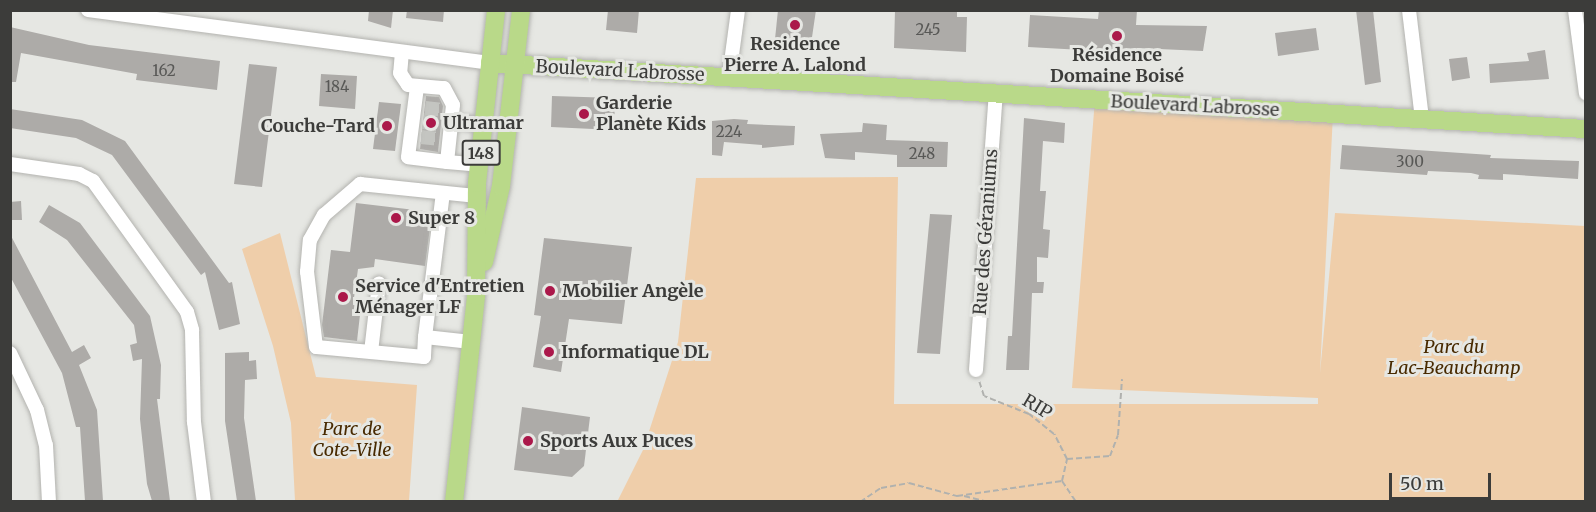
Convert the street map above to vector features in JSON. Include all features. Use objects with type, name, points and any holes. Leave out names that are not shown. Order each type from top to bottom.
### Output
[{"type":"main road","name":"148","points":[[454,501],[476,296],[479,165],[496,10]]},
{"type":"main road","name":"148","points":[[476,296],[501,186],[521,10]]},
{"type":"main road","name":"Boulevard Labrosse","points":[[490,63],[1586,129]]},
{"type":"street","name":"Boulevard Labrosse","points":[[88,10],[172,17],[490,63]]},
{"type":"street","points":[[729,77],[738,10]]},
{"type":"street","points":[[1409,10],[1422,119]]},
{"type":"street","points":[[1575,10],[1586,93]]},
{"type":"street","points":[[402,52],[400,73],[408,85],[444,88],[448,119],[444,140],[447,162]]},
{"type":"street","points":[[417,87],[420,107],[416,137],[408,157],[479,165]]},
{"type":"street","name":"Rue des Géraniums","points":[[976,370],[996,94]]},
{"type":"street","points":[[448,119],[484,125]]},
{"type":"street","points":[[10,164],[79,174],[93,181],[187,312],[192,330],[195,422],[204,501]]},
{"type":"street","points":[[443,193],[423,357],[316,347],[307,272],[310,240],[324,215],[360,184],[477,196]]},
{"type":"street","points":[[371,352],[380,283]]},
{"type":"street","points":[[425,337],[471,342]]},
{"type":"street","points":[[10,353],[37,410],[46,445],[49,501]]},
{"type":"path","name":"RIP","points":[[976,370],[984,396],[1029,414],[1054,434],[1067,459]]},
{"type":"path","points":[[1076,501],[1062,482],[1067,459],[1110,456],[1118,435],[1122,380]]},
{"type":"path","points":[[961,495],[1062,482]]},
{"type":"path","points":[[860,501],[881,488],[909,483],[988,501]]},
{"type":"green space","name":"Parc du Lac-Beauchamp","points":[[1095,99],[1333,114],[1320,373],[1335,213],[1585,226],[1585,501],[617,502],[643,450],[678,342],[696,178],[898,177],[894,404],[1318,404],[1318,398],[1072,388]]},
{"type":"green space","name":"Parc de Cote-Ville","points":[[280,233],[316,377],[417,385],[409,501],[295,501],[291,423],[273,346],[242,249]]},
{"type":"building","points":[[369,10],[393,10],[391,28],[368,21]]},
{"type":"building","points":[[407,10],[444,10],[443,22],[406,18]]},
{"type":"building","points":[[608,10],[639,10],[637,33],[606,30]]},
{"type":"building","name":"Residence Pierre A. Lalond","points":[[778,10],[816,10],[811,44],[775,39]]},
{"type":"building","points":[[895,10],[957,10],[957,17],[967,17],[966,52],[894,48]]},
{"type":"building","name":"Résidence Domaine Boisé","points":[[1099,10],[1137,10],[1136,25],[1207,26],[1203,51],[1137,48],[1137,53],[1028,47],[1030,15],[1098,19]]},
{"type":"building","points":[[1356,10],[1373,10],[1381,82],[1365,85]]},
{"type":"building","points":[[10,27],[89,45],[220,61],[217,90],[136,80],[137,74],[21,53],[16,82],[10,82]]},
{"type":"building","points":[[1316,28],[1319,50],[1278,56],[1275,33]]},
{"type":"building","points":[[1545,50],[1549,79],[1490,83],[1489,64],[1529,61],[1527,53]]},
{"type":"building","points":[[1467,57],[1470,78],[1452,81],[1449,59]]},
{"type":"building","points":[[249,64],[277,67],[262,187],[234,184]]},
{"type":"building","points":[[321,74],[357,76],[355,109],[319,106]]},
{"type":"building","points":[[426,96],[439,97],[443,106],[438,152],[420,149]]},
{"type":"building","points":[[552,96],[615,98],[614,130],[551,127]]},
{"type":"building","name":"Couche-Tard","points":[[379,102],[401,104],[395,151],[373,149]]},
{"type":"building","points":[[10,109],[82,120],[125,141],[229,283],[232,282],[240,324],[219,330],[205,272],[201,275],[112,155],[76,138],[10,128]]},
{"type":"building","points":[[1024,118],[1065,123],[1064,143],[1043,141],[1040,191],[1046,191],[1043,229],[1050,230],[1048,258],[1037,257],[1037,282],[1044,282],[1043,293],[1032,293],[1029,370],[1006,370],[1008,336],[1012,336]]},
{"type":"building","points":[[748,120],[747,124],[795,126],[794,145],[762,148],[762,145],[724,142],[722,156],[712,155],[712,121]]},
{"type":"building","points":[[863,123],[887,125],[886,140],[948,142],[947,167],[897,167],[897,155],[855,152],[855,160],[825,158],[820,134],[862,132]]},
{"type":"building","points":[[1342,145],[1491,155],[1490,158],[1579,161],[1578,179],[1503,174],[1503,180],[1478,179],[1479,175],[1471,173],[1428,171],[1427,175],[1340,169]]},
{"type":"building","points":[[21,201],[22,220],[10,220],[10,202]]},
{"type":"building","points":[[356,203],[432,212],[425,266],[375,259],[374,267],[358,269],[353,305],[361,306],[357,341],[324,337],[322,325],[331,250],[350,252]]},
{"type":"building","points":[[49,205],[80,223],[150,316],[161,365],[160,399],[157,399],[170,501],[152,501],[147,484],[140,419],[142,359],[133,361],[130,345],[137,343],[134,325],[67,240],[39,222]]},
{"type":"building","points":[[930,214],[952,215],[940,354],[917,353]]},
{"type":"building","points":[[10,234],[72,352],[84,345],[91,358],[79,365],[97,410],[103,501],[85,501],[80,427],[76,427],[62,373],[10,276]]},
{"type":"building","points":[[544,238],[632,247],[622,324],[569,319],[561,372],[533,367],[541,316],[534,315]]},
{"type":"building","points":[[249,352],[249,361],[256,360],[257,379],[245,380],[244,418],[256,501],[237,501],[225,421],[225,353]]},
{"type":"building","points":[[522,407],[590,417],[584,466],[572,477],[514,470]]},
{"type":"tunnel","points":[[425,108],[443,110]]},
{"type":"tunnel","points":[[423,122],[441,125]]},
{"type":"tunnel","points":[[421,137],[439,139]]},
{"type":"place","name":"Residence Pierre A. Lalond","points":[[795,25]]},
{"type":"place","name":"Résidence Domaine Boisé","points":[[1117,36]]},
{"type":"place","name":"Garderie Planète Kids","points":[[584,114]]},
{"type":"place","name":"Ultramar","points":[[431,123]]},
{"type":"place","name":"Couche-Tard","points":[[387,126]]},
{"type":"place","name":"Super 8","points":[[396,218]]},
{"type":"place","name":"Mobilier Angèle","points":[[550,291]]},
{"type":"place","name":"Service d'Entretien Ménager LF","points":[[343,297]]},
{"type":"place","name":"Informatique DL","points":[[549,352]]},
{"type":"place","name":"Sports Aux Puces","points":[[528,441]]}]
